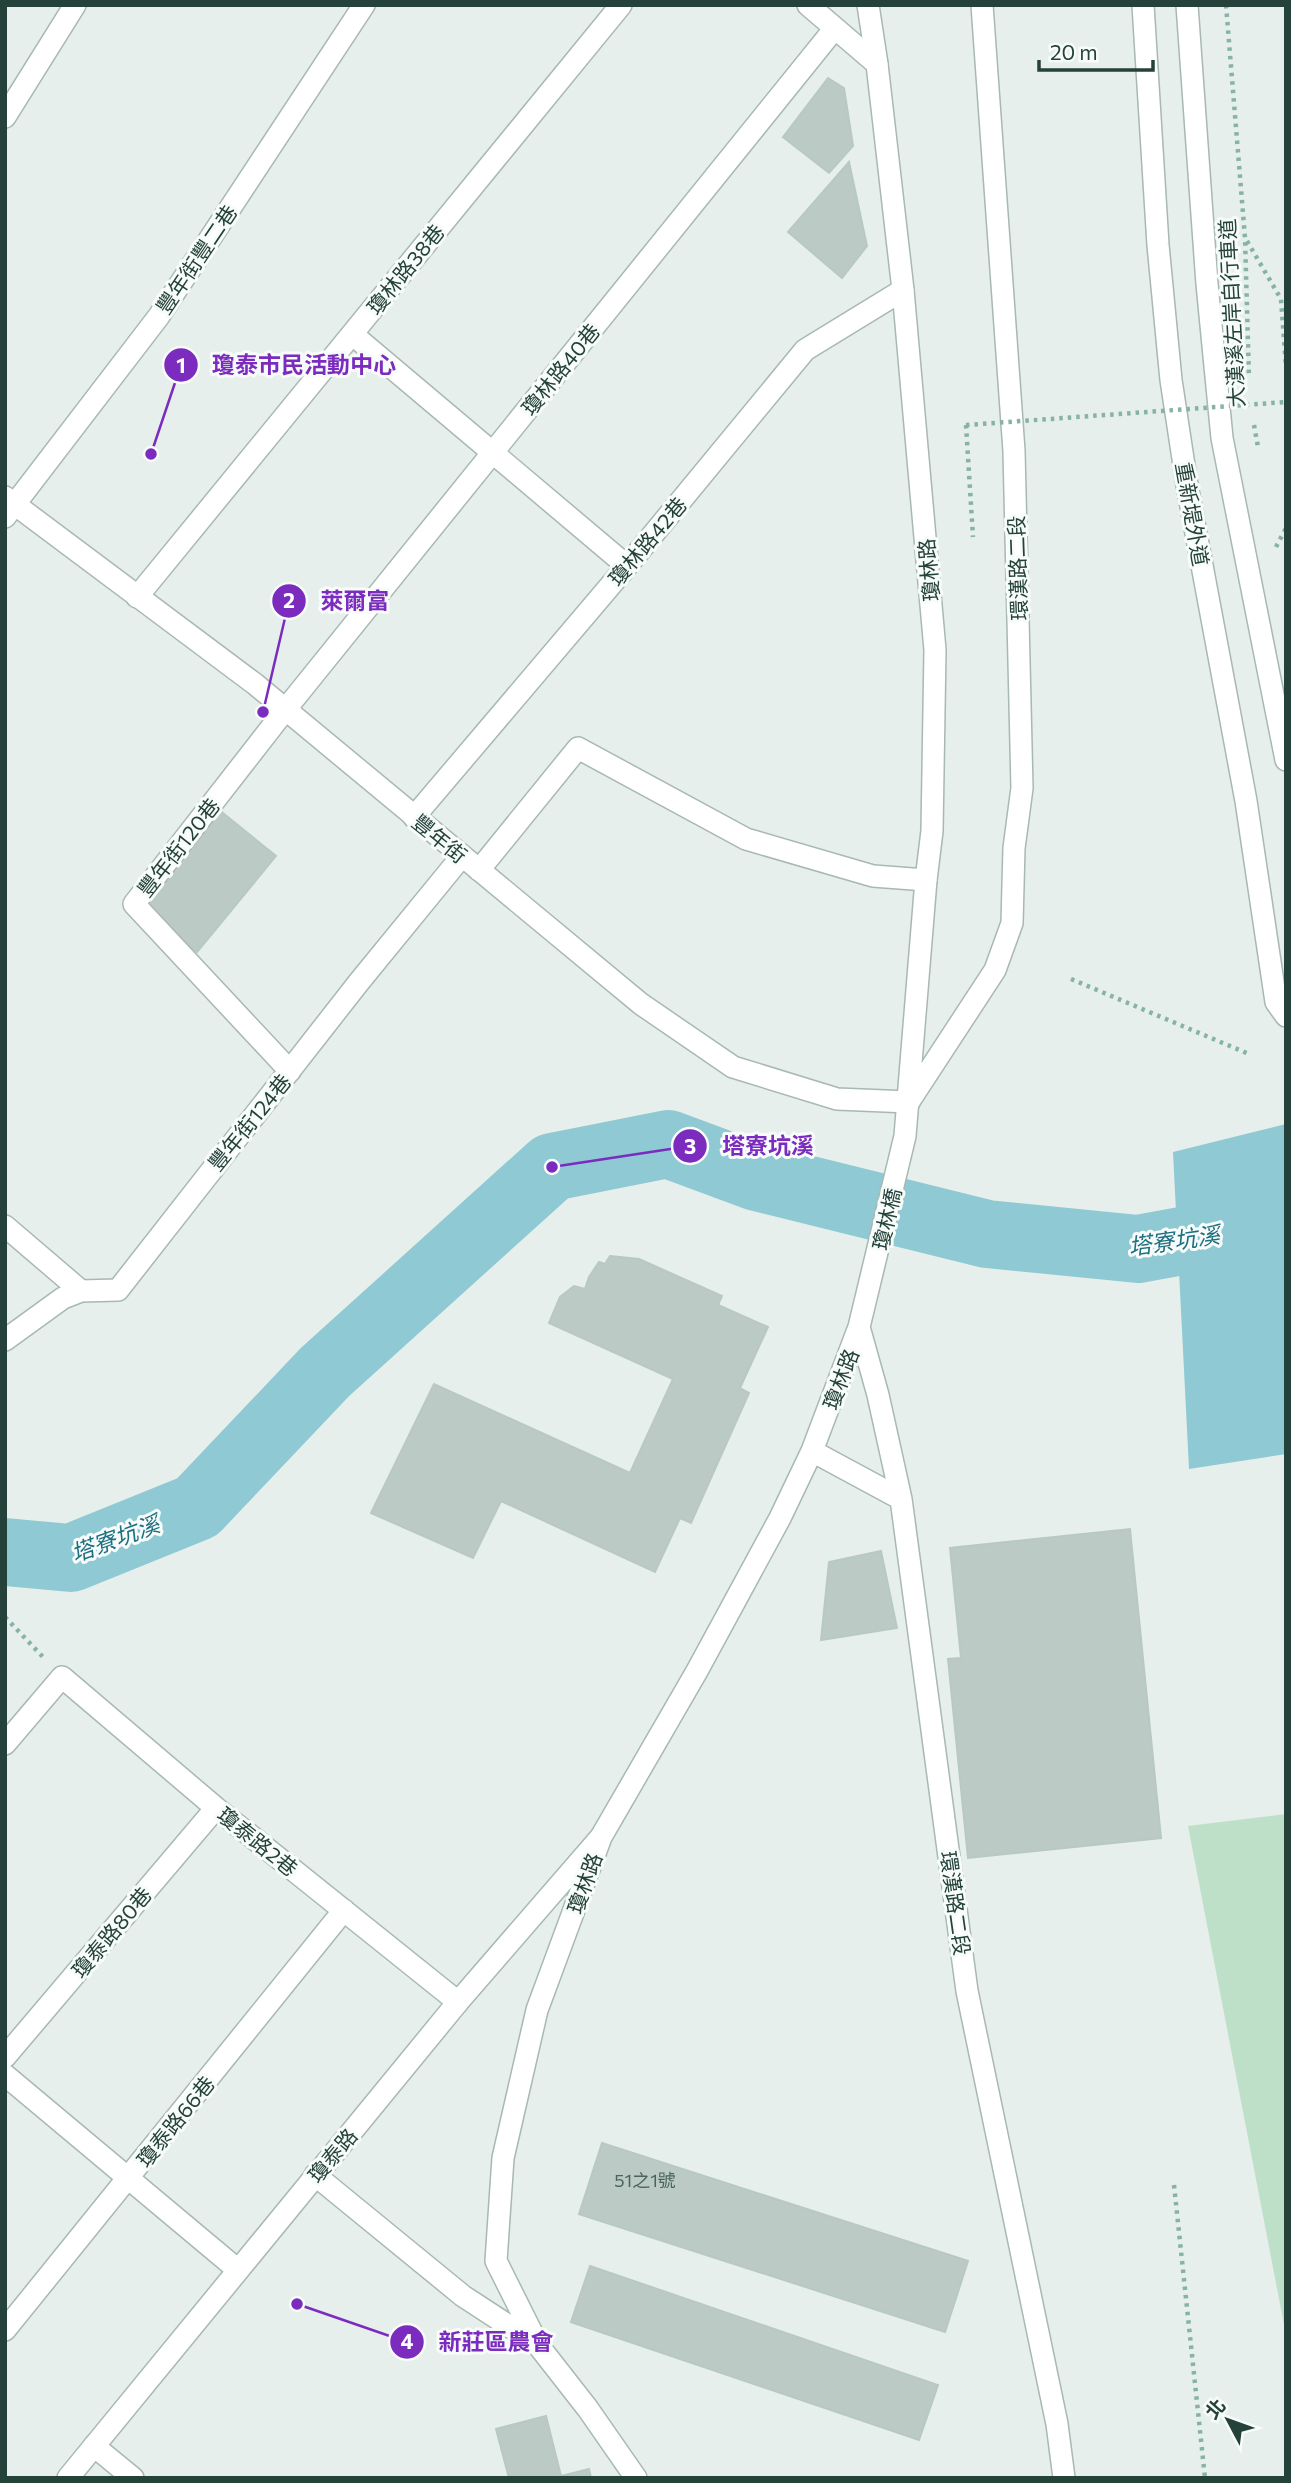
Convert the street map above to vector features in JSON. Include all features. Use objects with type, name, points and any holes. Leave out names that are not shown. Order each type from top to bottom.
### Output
[{"type":"street","points":[[5,117],[75,5]]},
{"type":"street","name":"豐年街豐二巷","points":[[8,506],[159,316],[364,5]]},
{"type":"street","name":"瓊林路38巷","points":[[137,597],[621,5]]},
{"type":"street","points":[[808,5],[877,64]]},
{"type":"street","name":"瓊林路","points":[[868,5],[902,290],[935,650],[932,831],[905,1136]]},
{"type":"street","name":"環漢路二段","points":[[909,1102],[995,970],[1012,923],[1014,848],[1022,788],[1014,451],[982,5]]},
{"type":"street","name":"重新堤外道","points":[[1143,5],[1158,245],[1171,380],[1187,485],[1246,801],[1276,1002],[1286,1016]]},
{"type":"street","name":"重新堤外道","points":[[1187,5],[1207,284],[1222,438],[1286,760]]},
{"type":"street","name":"瓊林路40巷","points":[[285,709],[835,28]]},
{"type":"street","name":"瓊林路42巷","points":[[414,817],[627,566],[805,350],[902,290]]},
{"type":"street","points":[[352,334],[627,566]]},
{"type":"street","name":"豐年街","points":[[8,506],[255,684],[641,1004],[733,1067],[837,1099],[909,1102]]},
{"type":"street","name":"豐年街120巷","points":[[285,709],[134,904],[290,1071]]},
{"type":"street","points":[[479,870],[578,748],[746,839],[873,877],[926,880]]},
{"type":"street","name":"豐年街124巷","points":[[5,1340],[63,1298],[81,1290],[118,1290],[462,856]]},
{"type":"street","name":"瓊林橋","points":[[867,1301],[905,1136]]},
{"type":"street","points":[[5,1226],[81,1290]]},
{"type":"street","name":"瓊林路","points":[[635,2478],[588,2409],[538,2345],[496,2261],[503,2158],[537,2010],[601,1837],[697,1671],[780,1518],[812,1451],[867,1301]]},
{"type":"street","name":"環漢路二段","points":[[859,1327],[878,1395],[901,1499],[967,1991],[1057,2424],[1064,2478]]},
{"type":"street","points":[[812,1451],[901,1499]]},
{"type":"street","points":[[5,1744],[62,1677]]},
{"type":"street","name":"瓊泰路2巷","points":[[62,1677],[216,1808],[458,2002]]},
{"type":"street","name":"瓊泰路80巷","points":[[5,2057],[216,1808]]},
{"type":"street","name":"瓊泰路","points":[[68,2478],[458,2002],[601,1837]]},
{"type":"street","name":"瓊泰路66巷","points":[[5,2330],[344,1910]]},
{"type":"street","points":[[5,2075],[238,2270]]},
{"type":"street","points":[[315,2175],[463,2296],[538,2345]]},
{"type":"street","points":[[94,2446],[133,2478]]},
{"type":"path","name":"大漢溪左岸自行車道","points":[[1226,5],[1245,238],[1250,391]]},
{"type":"path","points":[[1245,238],[1282,299],[1286,367]]},
{"type":"path","points":[[973,537],[966,425],[1286,402]]},
{"type":"path","name":"大漢溪左岸自行車道","points":[[1250,404],[1259,456]]},
{"type":"path","points":[[1276,547],[1286,528]]},
{"type":"path","points":[[1273,534],[1277,558]]},
{"type":"path","points":[[1071,979],[1249,1054]]},
{"type":"path","points":[[5,1617],[62,1677]]},
{"type":"path","points":[[1174,2185],[1205,2478]]},
{"type":"green space","points":[[1286,1814],[1286,2335],[1188,1826]]},
{"type":"water","points":[[1286,1124],[1286,1454],[1189,1469],[1173,1152]]},
{"type":"building","points":[[828,78],[844,88],[853,146],[829,173],[783,137]]},
{"type":"building","points":[[849,162],[867,246],[842,278],[788,232]]},
{"type":"building","points":[[218,809],[276,856],[197,952],[140,904]]},
{"type":"building","points":[[610,1256],[639,1259],[722,1296],[718,1305],[768,1327],[740,1388],[749,1393],[691,1523],[680,1518],[655,1572],[501,1501],[473,1558],[371,1513],[434,1384],[630,1473],[673,1379],[549,1323],[560,1297],[574,1286],[585,1289],[599,1262],[605,1264]]},
{"type":"building","points":[[1130,1529],[1161,1838],[968,1858],[948,1659],[961,1658],[950,1548]]},
{"type":"building","points":[[881,1551],[897,1628],[821,1640],[829,1562]]},
{"type":"building","points":[[602,2143],[968,2261],[945,2332],[579,2214]]},
{"type":"building","points":[[590,2266],[938,2385],[919,2440],[571,2322]]},
{"type":"building","points":[[546,2416],[561,2476],[509,2478],[496,2429]]},
{"type":"building","points":[[589,2469],[591,2478],[553,2478]]},
{"type":"waterway","name":"塔寮坑溪","points":[[5,1552],[71,1558],[197,1507],[325,1372],[552,1167],[668,1144],[757,1177],[987,1234],[1138,1249],[1286,1222]]},
{"type":"place","name":"瓊泰市民活動中心","points":[[151,454]]},
{"type":"place","name":"萊爾富","points":[[263,712]]},
{"type":"place","name":"塔寮坑溪","points":[[552,1167]]},
{"type":"place","name":"新莊區農會","points":[[297,2304]]}]
